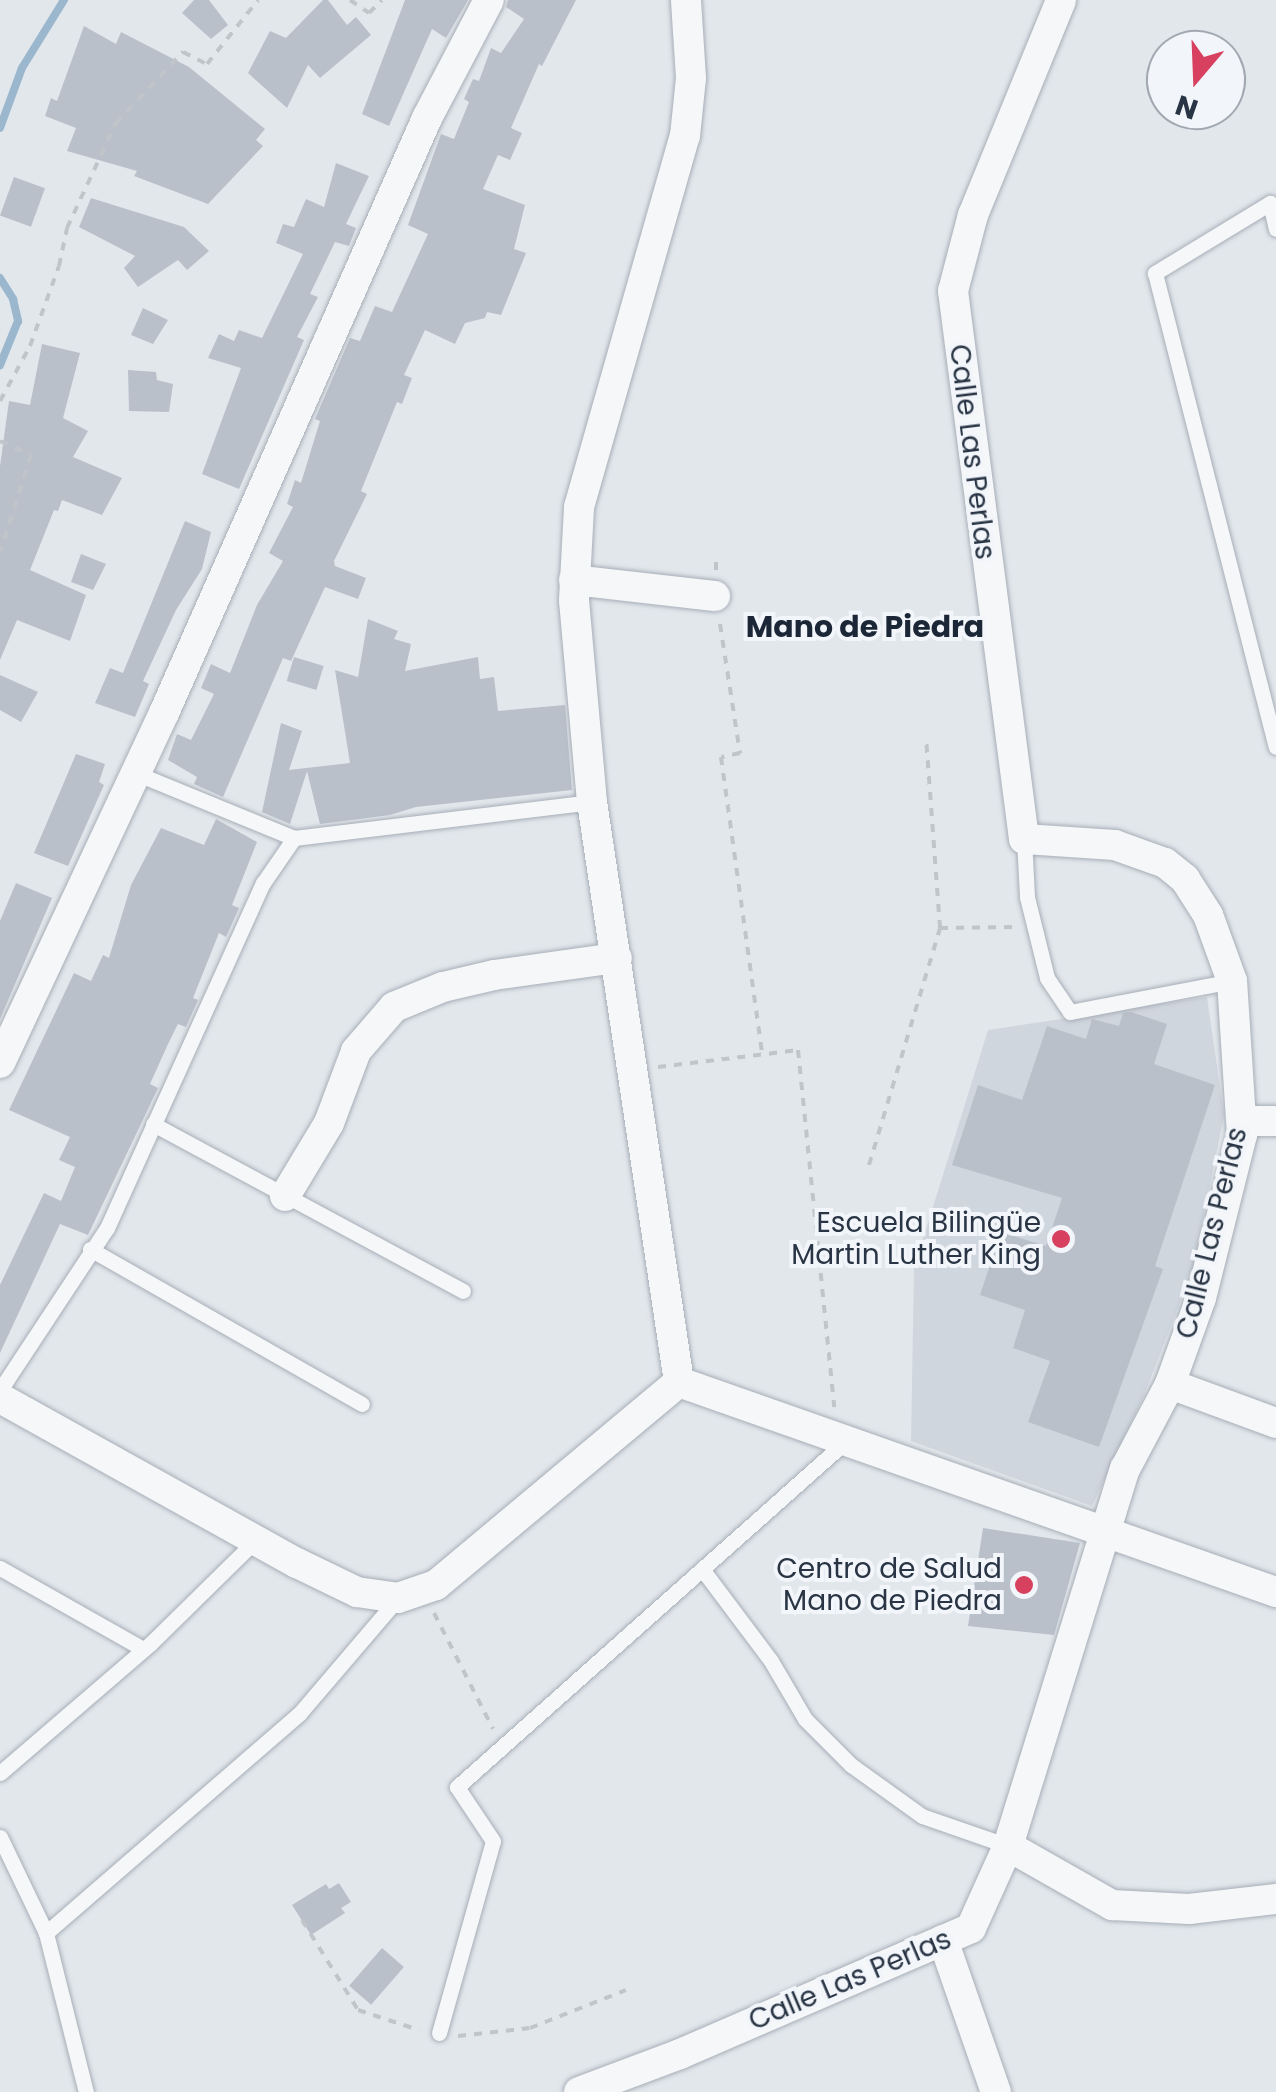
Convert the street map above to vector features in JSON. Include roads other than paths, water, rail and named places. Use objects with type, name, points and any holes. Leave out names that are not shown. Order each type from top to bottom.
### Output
[{"type":"street","points":[[0,1063],[133,772],[164,713],[427,118],[489,0]]},
{"type":"street","points":[[679,1382],[592,802],[574,580],[580,507],[685,136],[691,78],[686,0]]},
{"type":"street","name":"Calle Las Perlas","points":[[579,2092],[680,2054],[971,1928],[1008,1846],[1125,1469],[1170,1384],[1200,1298],[1242,1121],[1232,981],[1208,915],[1184,879],[1165,863],[1115,845],[1024,839],[953,291],[973,215],[1061,0]]},
{"type":"street","points":[[574,580],[715,596]]},
{"type":"street","points":[[285,1196],[329,1122],[356,1051],[394,1007],[443,987],[494,975],[617,958]]},
{"type":"street","points":[[1242,1121],[1276,1121]]},
{"type":"street","points":[[679,1382],[1276,1592]]},
{"type":"street","points":[[0,1398],[357,1592],[411,1595],[679,1382]]},
{"type":"street","points":[[1170,1384],[1276,1422]]},
{"type":"street","points":[[1008,1846],[1112,1905],[1188,1909],[1276,1899]]},
{"type":"street","points":[[944,1940],[996,2092]]},
{"type":"lane","points":[[1276,230],[1270,202],[1154,274],[1276,747]]},
{"type":"lane","points":[[133,772],[294,838],[592,802]]},
{"type":"lane","points":[[0,1390],[90,1249],[108,1228],[263,883],[294,838]]},
{"type":"lane","points":[[1024,839],[1027,896],[1047,978],[1070,1012],[1232,981]]},
{"type":"lane","points":[[153,1124],[463,1291]]},
{"type":"lane","points":[[90,1249],[362,1404]]},
{"type":"lane","points":[[439,2034],[492,1841],[458,1787],[841,1439]]},
{"type":"lane","points":[[0,1773],[144,1649],[256,1540]]},
{"type":"lane","points":[[0,1568],[144,1649]]},
{"type":"lane","points":[[702,1569],[771,1661],[804,1719],[852,1765],[922,1816],[1008,1846]]},
{"type":"lane","points":[[46,1933],[299,1714],[411,1595]]},
{"type":"lane","points":[[0,1837],[46,1933],[86,2092]]},
{"type":"waterway","points":[[0,128],[22,68],[64,0]]},
{"type":"waterway","points":[[0,278],[13,299],[18,321],[0,365]]},
{"type":"place","name":"Escuela Bilingüe Martin Luther King","points":[[1061,1239]]},
{"type":"place","name":"Centro de Salud Mano de Piedra","points":[[1024,1585]]},
{"type":"district","name":"Mano de Piedra","points":[[865,627]]}]
